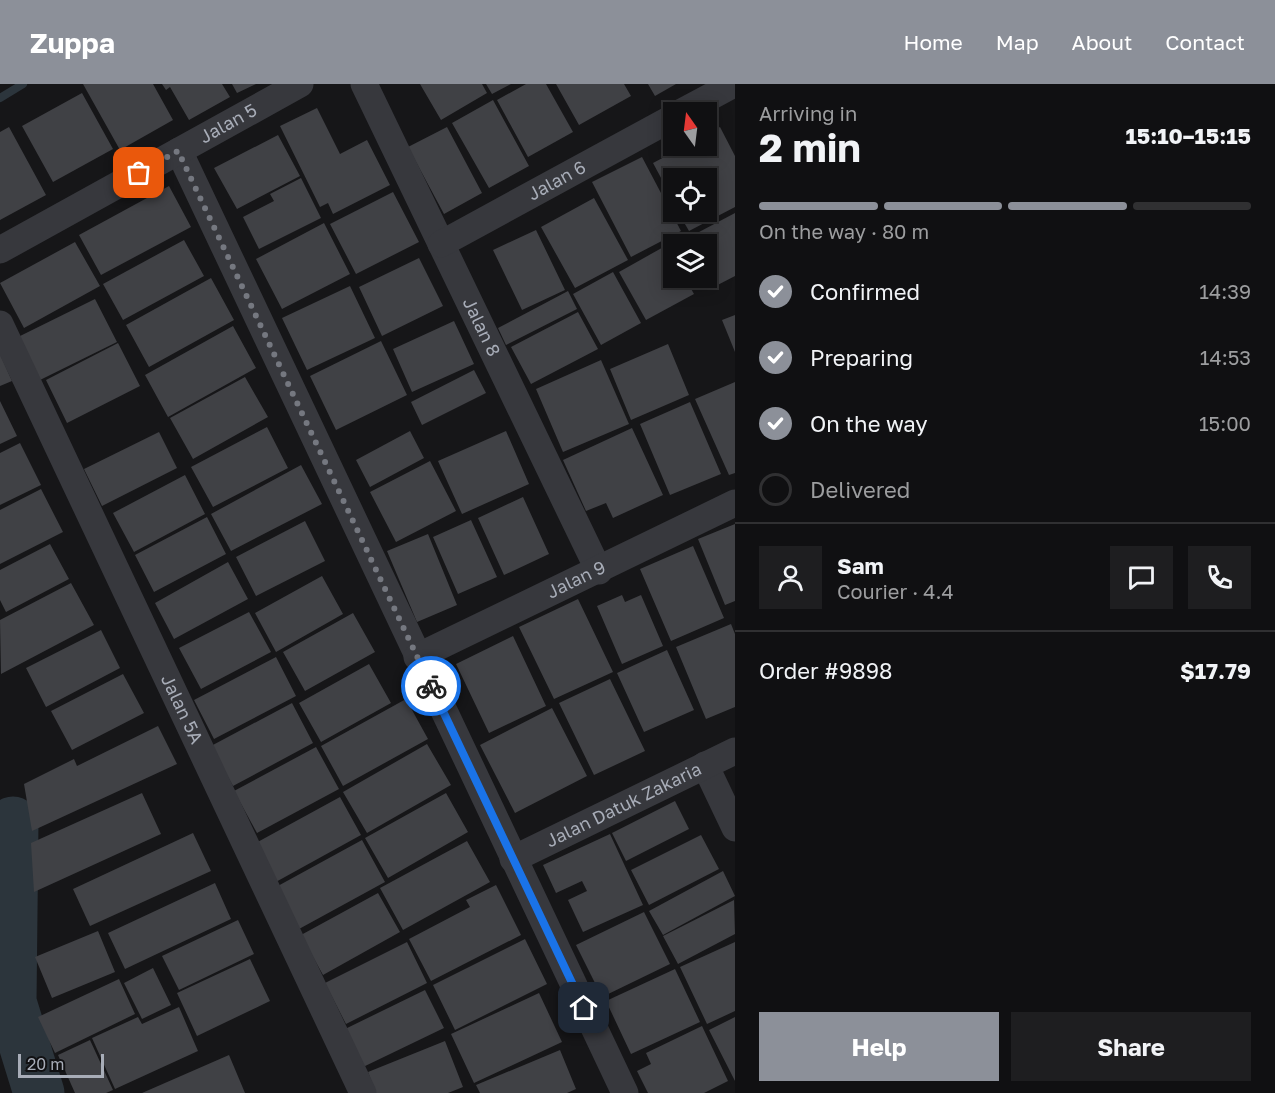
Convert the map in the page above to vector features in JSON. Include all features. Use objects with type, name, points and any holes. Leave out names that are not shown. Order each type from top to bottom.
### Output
[{"type":"street","name":"Jalan 5","points":[[0,250],[300,84]]},
{"type":"street","name":"Jalan 8","points":[[364,84],[599,571]]},
{"type":"street","points":[[704,102],[734,88]]},
{"type":"street","name":"Jalan 6","points":[[441,244],[663,123]]},
{"type":"street","points":[[178,151],[625,1093]]},
{"type":"street","name":"Jalan 5A","points":[[0,324],[363,1093]]},
{"type":"street","name":"Jalan 9","points":[[417,657],[599,571],[735,503]]},
{"type":"street","name":"Jalan Datuk Zakaria","points":[[513,859],[735,751]]},
{"type":"street","points":[[705,765],[735,828]]},
{"type":"building","points":[[83,84],[153,84],[173,120],[120,150]]},
{"type":"building","points":[[162,84],[222,84],[230,97],[189,120],[170,87],[166,90]]},
{"type":"building","points":[[232,84],[256,84],[237,93]]},
{"type":"building","points":[[420,84],[482,84],[487,93],[441,120]]},
{"type":"building","points":[[486,84],[511,84],[492,94]]},
{"type":"building","points":[[526,84],[546,84],[573,132],[528,157],[497,100]]},
{"type":"building","points":[[556,84],[624,84],[631,96],[579,125]]},
{"type":"building","points":[[648,84],[676,84],[655,96]]},
{"type":"building","points":[[82,93],[113,149],[53,182],[22,126]]},
{"type":"building","points":[[493,100],[529,166],[489,188],[452,123]]},
{"type":"building","points":[[317,108],[340,154],[367,140],[390,185],[333,214],[328,203],[320,207],[280,126]]},
{"type":"building","points":[[9,127],[46,195],[0,220],[0,132]]},
{"type":"building","points":[[447,127],[482,193],[444,214],[408,147]]},
{"type":"building","points":[[720,127],[735,156],[735,207],[717,216],[717,168],[663,168],[663,182],[653,163],[666,156],[717,156],[717,128]]},
{"type":"building","points":[[278,135],[300,176],[237,209],[214,168]]},
{"type":"building","points":[[642,157],[663,197],[663,222],[676,222],[681,231],[675,234],[663,234],[663,240],[631,257],[592,182]]},
{"type":"building","points":[[301,178],[321,218],[259,249],[243,217],[274,201],[270,194]]},
{"type":"building","points":[[169,186],[191,227],[101,275],[79,235]]},
{"type":"building","points":[[393,192],[419,242],[356,274],[330,224]]},
{"type":"building","points":[[594,198],[628,260],[575,288],[541,227]]},
{"type":"building","points":[[735,213],[735,276],[717,285],[717,234],[695,234]]},
{"type":"building","points":[[684,222],[706,222],[689,231]]},
{"type":"building","points":[[324,223],[350,274],[282,309],[256,259]]},
{"type":"building","points":[[536,230],[565,290],[522,310],[493,250]]},
{"type":"building","points":[[184,240],[204,276],[123,320],[103,284]]},
{"type":"building","points":[[75,242],[100,286],[24,328],[0,283]]},
{"type":"building","points":[[663,247],[663,288],[691,288],[694,294],[646,320],[619,272]]},
{"type":"building","points":[[419,258],[443,306],[382,336],[359,287]]},
{"type":"building","points":[[613,272],[641,323],[601,345],[573,294]]},
{"type":"building","points":[[211,278],[234,320],[149,367],[126,325]]},
{"type":"building","points":[[350,286],[375,338],[307,370],[282,318]]},
{"type":"building","points":[[568,291],[577,309],[506,345],[498,328]]},
{"type":"building","points":[[95,299],[117,342],[38,381],[16,338]]},
{"type":"building","points":[[578,312],[598,349],[531,384],[511,347]]},
{"type":"building","points":[[735,315],[735,352],[722,320]]},
{"type":"building","points":[[454,321],[474,364],[412,392],[393,349]]},
{"type":"building","points":[[233,326],[256,368],[168,417],[145,375]]},
{"type":"building","points":[[381,341],[407,395],[336,430],[310,376]]},
{"type":"building","points":[[118,343],[140,386],[67,423],[46,380]]},
{"type":"building","points":[[668,344],[689,395],[631,420],[610,369]]},
{"type":"building","points":[[0,354],[12,381],[0,386]]},
{"type":"building","points":[[601,360],[629,424],[563,452],[536,389]]},
{"type":"building","points":[[474,370],[486,393],[422,425],[411,402]]},
{"type":"building","points":[[245,377],[268,417],[193,459],[170,418]]},
{"type":"building","points":[[735,382],[735,473],[729,475],[695,399]]},
{"type":"building","points":[[0,401],[17,436],[0,444]]},
{"type":"building","points":[[690,402],[721,474],[670,495],[640,424]]},
{"type":"building","points":[[267,427],[288,468],[213,507],[191,467]]},
{"type":"building","points":[[632,428],[663,495],[613,518],[606,503],[586,511],[563,460]]},
{"type":"building","points":[[410,431],[424,458],[370,487],[356,460]]},
{"type":"building","points":[[506,431],[529,484],[462,514],[438,461]]},
{"type":"building","points":[[159,432],[177,468],[102,506],[84,469]]},
{"type":"building","points":[[20,443],[41,485],[0,505],[0,453]]},
{"type":"building","points":[[430,461],[456,511],[396,542],[370,492]]},
{"type":"building","points":[[301,465],[322,504],[231,551],[211,514]]},
{"type":"building","points":[[185,475],[205,514],[134,552],[113,513]]},
{"type":"building","points":[[41,489],[63,532],[0,564],[0,510]]},
{"type":"building","points":[[523,497],[549,554],[504,575],[478,518]]},
{"type":"building","points":[[207,517],[226,554],[154,592],[135,555]]},
{"type":"building","points":[[471,520],[497,577],[458,594],[433,537]]},
{"type":"building","points":[[305,521],[325,561],[256,596],[236,557]]},
{"type":"building","points":[[735,524],[735,601],[725,605],[698,539]]},
{"type":"building","points":[[428,534],[457,605],[417,622],[387,551]]},
{"type":"building","points":[[50,544],[69,579],[6,612],[0,600],[0,570]]},
{"type":"building","points":[[693,546],[724,618],[671,641],[640,569]]},
{"type":"building","points":[[228,562],[248,599],[174,639],[155,603]]},
{"type":"building","points":[[322,576],[343,614],[276,652],[255,613]]},
{"type":"building","points":[[71,583],[94,625],[1,674],[0,620]]},
{"type":"building","points":[[622,595],[625,602],[641,595],[663,646],[622,664],[597,606]]},
{"type":"building","points":[[578,599],[613,672],[554,699],[519,627]]},
{"type":"building","points":[[249,612],[271,652],[201,689],[179,648]]},
{"type":"building","points":[[353,613],[375,652],[305,691],[283,652]]},
{"type":"building","points":[[731,624],[735,634],[735,707],[706,719],[676,647]]},
{"type":"building","points":[[101,630],[120,668],[46,707],[26,668]]},
{"type":"building","points":[[513,636],[546,706],[489,733],[456,664]]},
{"type":"building","points":[[667,650],[694,710],[644,732],[617,673]]},
{"type":"building","points":[[276,657],[296,696],[214,739],[194,700]]},
{"type":"building","points":[[369,664],[391,703],[321,742],[299,703]]},
{"type":"building","points":[[123,674],[144,713],[72,750],[51,711]]},
{"type":"building","points":[[610,679],[645,751],[594,775],[559,703]]},
{"type":"building","points":[[406,699],[428,739],[343,786],[321,746]]},
{"type":"building","points":[[292,703],[313,743],[233,786],[211,746]]},
{"type":"building","points":[[552,708],[587,776],[515,813],[480,745]]},
{"type":"building","points":[[158,726],[177,764],[32,831],[24,784],[74,759],[77,766]]},
{"type":"building","points":[[427,744],[451,785],[367,833],[343,792]]},
{"type":"building","points":[[316,747],[339,789],[257,833],[234,791]]},
{"type":"building","points":[[142,793],[161,834],[34,892],[31,843]]},
{"type":"building","points":[[446,793],[468,832],[388,878],[365,838]]},
{"type":"building","points":[[340,797],[361,835],[274,883],[252,845]]},
{"type":"building","points":[[675,801],[689,829],[626,861],[612,833]]},
{"type":"building","points":[[193,833],[211,871],[90,926],[73,889]]},
{"type":"building","points":[[610,834],[643,905],[583,932],[568,900],[587,891],[582,881],[556,893],[543,865]]},
{"type":"building","points":[[701,835],[719,869],[649,905],[631,870]]},
{"type":"building","points":[[362,840],[385,882],[299,929],[276,887]]},
{"type":"building","points":[[467,841],[490,882],[403,930],[380,888]]},
{"type":"building","points":[[723,871],[735,896],[663,935],[649,911]]},
{"type":"building","points":[[215,883],[231,919],[125,969],[108,933]]},
{"type":"building","points":[[496,885],[521,935],[431,981],[409,939],[470,907],[466,900]]},
{"type":"building","points":[[378,893],[400,932],[323,975],[301,935]]},
{"type":"building","points":[[734,900],[735,934],[678,964],[663,936]]},
{"type":"building","points":[[644,912],[670,964],[602,997],[576,945]]},
{"type":"building","points":[[238,920],[254,954],[179,990],[162,956]]},
{"type":"building","points":[[98,931],[115,972],[52,998],[35,957]]},
{"type":"building","points":[[525,939],[547,984],[455,1030],[433,985]]},
{"type":"building","points":[[407,942],[427,983],[346,1024],[325,983]]},
{"type":"building","points":[[735,942],[735,1011],[707,1024],[680,967]]},
{"type":"building","points":[[250,959],[270,1001],[197,1036],[177,993]]},
{"type":"building","points":[[153,968],[171,1005],[142,1019],[124,983]]},
{"type":"building","points":[[675,969],[700,1022],[631,1054],[606,1001]]},
{"type":"building","points":[[119,979],[135,1014],[55,1053],[38,1017]]},
{"type":"building","points":[[425,990],[444,1028],[361,1068],[343,1030]]},
{"type":"building","points":[[539,993],[562,1042],[474,1083],[451,1034]]},
{"type":"building","points":[[179,1007],[198,1051],[115,1089],[92,1038],[138,1017],[142,1024]]},
{"type":"building","points":[[735,1017],[735,1081],[709,1030]]},
{"type":"building","points":[[702,1026],[728,1081],[704,1093],[648,1093],[637,1071],[651,1064],[646,1053]]},
{"type":"building","points":[[90,1040],[113,1090],[106,1093],[75,1093],[58,1055]]},
{"type":"building","points":[[445,1041],[463,1087],[448,1093],[376,1093],[368,1072]]},
{"type":"building","points":[[560,1050],[576,1089],[567,1093],[480,1093],[476,1085]]},
{"type":"building","points":[[229,1055],[245,1093],[142,1093]]},
{"type":"waterway","points":[[0,98],[23,84]]},
{"type":"waterway","points":[[13,822],[11,1002],[39,1093]]},
{"type":"way so far","points":[[139,173],[178,151],[431,686]]},
{"type":"route","points":[[431,686],[584,1008]]}]
